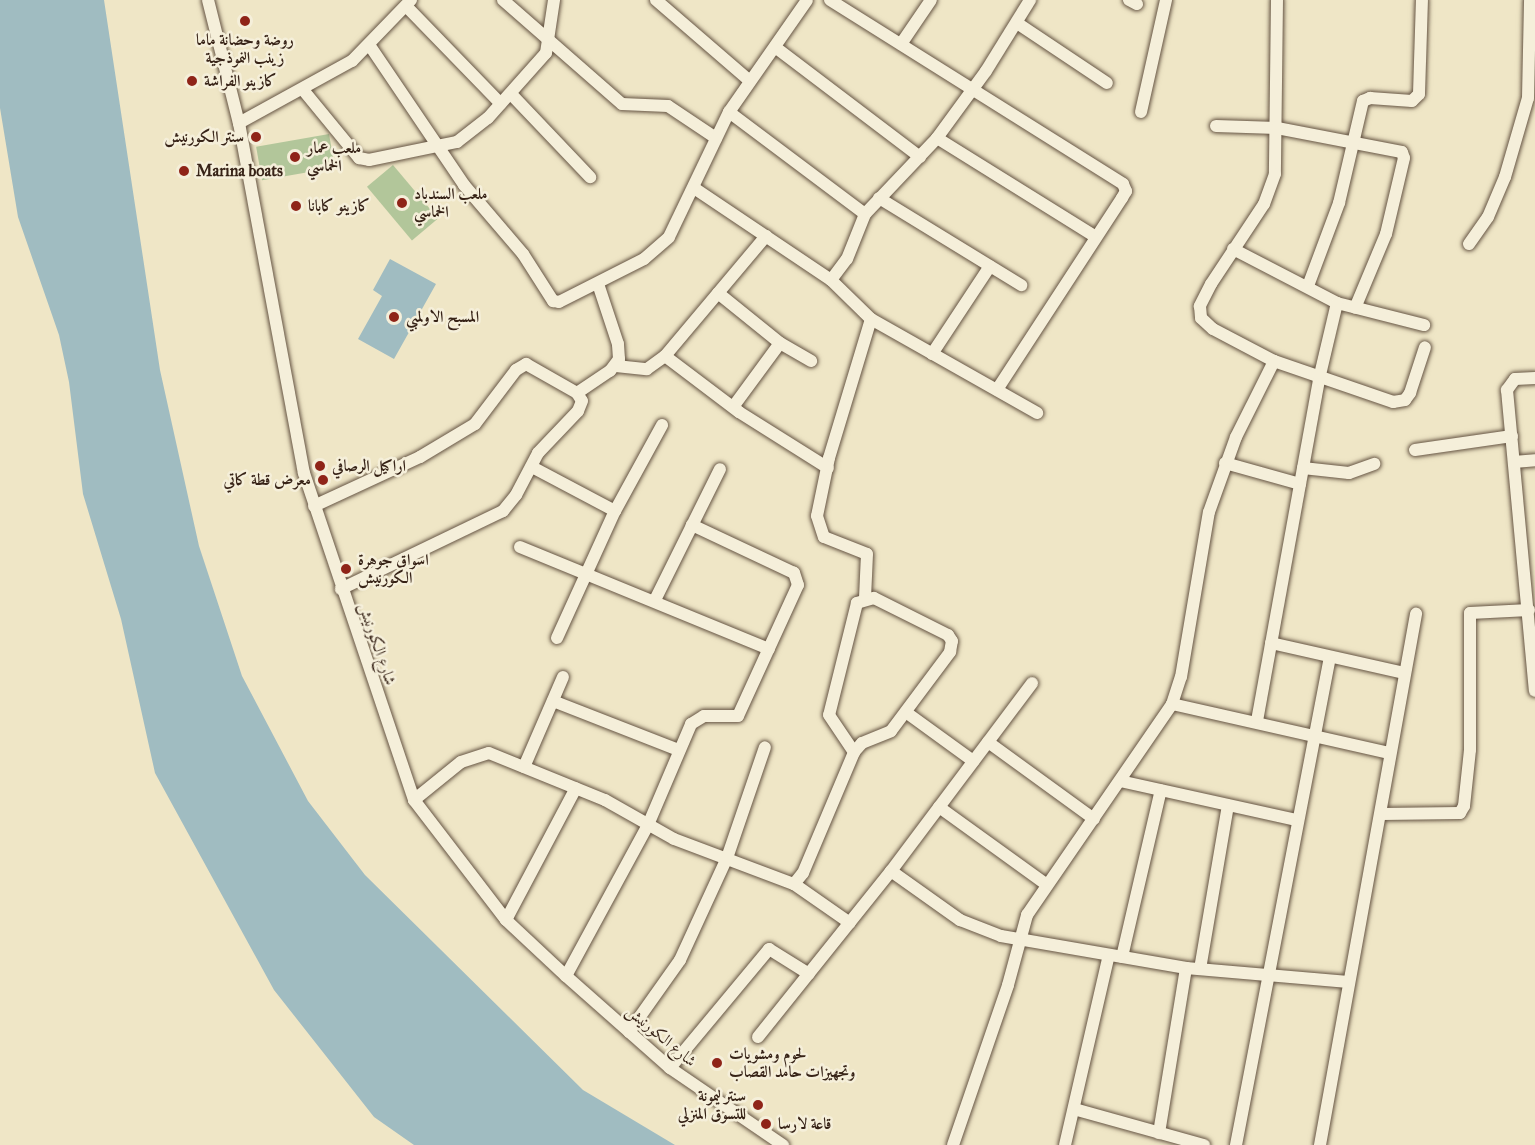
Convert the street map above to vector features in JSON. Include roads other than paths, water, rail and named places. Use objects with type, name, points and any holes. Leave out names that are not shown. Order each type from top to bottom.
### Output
[{"type":"street","name":"شارع الكورنيش","points":[[208,0],[240,123],[303,473],[414,800],[506,920],[670,1068],[783,1145]]},
{"type":"street","points":[[503,0],[622,104],[668,106],[716,138]]},
{"type":"street","points":[[304,91],[359,158],[441,148],[457,142],[501,104],[546,53],[550,41],[554,0]]},
{"type":"street","points":[[656,0],[750,81]]},
{"type":"street","points":[[830,0],[1123,184],[1126,191],[997,390]]},
{"type":"street","points":[[901,44],[931,0]]},
{"type":"street","points":[[831,280],[847,259],[865,214],[938,138],[973,90],[1017,23],[1029,0]]},
{"type":"street","points":[[1141,112],[1166,0]]},
{"type":"street","points":[[1277,0],[1278,128],[1275,174],[1269,194],[1233,249],[1200,306],[1201,318],[1213,329],[1274,361],[1319,379],[1393,402],[1405,400],[1425,347]]},
{"type":"street","points":[[1308,286],[1339,202],[1363,101],[1370,98],[1417,99],[1422,0]]},
{"type":"street","points":[[1469,244],[1488,217],[1504,177],[1528,98],[1530,0]]},
{"type":"street","points":[[370,46],[464,185],[524,254],[553,301],[567,300],[644,259],[669,237],[729,112],[805,1]]},
{"type":"street","points":[[240,123],[304,91],[370,46],[409,3],[501,104]]},
{"type":"street","points":[[1017,23],[1107,83]]},
{"type":"street","points":[[775,47],[920,157]]},
{"type":"street","points":[[511,94],[590,177]]},
{"type":"street","points":[[729,112],[865,214]]},
{"type":"street","points":[[1216,126],[1278,128],[1394,148],[1404,158],[1386,234],[1355,308]]},
{"type":"street","points":[[938,138],[1096,237]]},
{"type":"street","points":[[694,188],[831,280],[871,319],[1037,412]]},
{"type":"street","points":[[879,198],[1021,285]]},
{"type":"street","points":[[577,393],[616,366],[647,369],[665,356],[766,236]]},
{"type":"street","points":[[1233,249],[1337,303],[1425,325]]},
{"type":"street","points":[[932,354],[990,266]]},
{"type":"street","points":[[598,284],[618,344],[616,366]]},
{"type":"street","points":[[718,293],[780,343],[811,361]]},
{"type":"street","points":[[1257,721],[1319,379],[1337,303]]},
{"type":"street","points":[[865,598],[867,554],[824,537],[817,516],[828,468],[871,319]]},
{"type":"street","points":[[733,407],[780,343]]},
{"type":"street","points":[[665,356],[733,407],[828,468]]},
{"type":"street","points":[[953,1145],[1008,985],[1027,915],[1172,704],[1181,677],[1209,512],[1225,463],[1274,361]]},
{"type":"street","points":[[314,506],[413,461],[475,424],[516,370],[526,364],[577,393],[582,401],[578,411],[538,453],[532,467],[503,511],[341,589]]},
{"type":"street","points":[[1535,378],[1515,380],[1507,390],[1521,544],[1532,627],[1535,691]]},
{"type":"street","points":[[557,638],[615,511],[662,425]]},
{"type":"street","points":[[1415,450],[1512,436]]},
{"type":"street","points":[[1514,462],[1535,460]]},
{"type":"street","points":[[1225,463],[1300,484]]},
{"type":"street","points":[[1303,468],[1349,473],[1374,464]]},
{"type":"street","points":[[532,467],[615,511]]},
{"type":"street","points":[[655,600],[720,469]]},
{"type":"street","points":[[566,976],[648,825],[679,750],[697,718],[738,716],[799,578],[692,525]]},
{"type":"street","points":[[1521,544],[1535,543]]},
{"type":"street","points":[[520,547],[655,600],[769,649]]},
{"type":"street","points":[[794,884],[803,873],[854,752],[862,743],[891,731],[907,713],[950,652],[952,641],[937,630],[874,598],[865,598],[857,603],[829,715],[854,752]]},
{"type":"street","points":[[1382,814],[1460,813],[1464,806],[1470,750],[1470,613],[1529,610]]},
{"type":"street","points":[[1320,1145],[1348,982],[1382,814],[1389,753],[1416,614]]},
{"type":"street","points":[[1271,643],[1404,673]]},
{"type":"street","points":[[1236,1145],[1296,820],[1330,657]]},
{"type":"street","points":[[524,767],[563,677]]},
{"type":"street","points":[[758,1037],[891,871],[1032,683]]},
{"type":"street","points":[[553,701],[679,750]]},
{"type":"street","points":[[1172,704],[1257,721],[1389,753]]},
{"type":"street","points":[[907,713],[973,761]]},
{"type":"street","points":[[988,742],[1094,819]]},
{"type":"street","points":[[629,1032],[680,960],[727,858],[765,747]]},
{"type":"street","points":[[414,800],[461,762],[476,754],[489,753],[576,788],[648,825],[794,884],[850,922]]},
{"type":"street","points":[[1120,781],[1296,820]]},
{"type":"street","points":[[506,920],[576,788]]},
{"type":"street","points":[[1122,957],[1161,790]]},
{"type":"street","points":[[1200,969],[1228,805]]},
{"type":"street","points":[[939,807],[1047,885]]},
{"type":"street","points":[[891,871],[960,920],[1019,940],[1186,968],[1348,982]]},
{"type":"street","points":[[670,1068],[769,949],[809,974]]},
{"type":"street","points":[[1065,1145],[1109,955]]},
{"type":"street","points":[[1159,1133],[1186,968]]},
{"type":"street","points":[[1074,1109],[1204,1145]]},
{"type":"water","points":[[0,0],[104,0],[160,370],[199,546],[242,676],[308,801],[365,875],[583,1090],[675,1145],[414,1145],[374,1117],[274,990],[155,773],[121,619],[83,494],[69,382],[59,335],[18,217],[0,108]]},
{"type":"water","name":"المسبح الاولمبي","points":[[390,259],[436,284],[394,359],[358,339],[382,296],[373,290]]},
{"type":"place","name":"روضة وحضانة ماما زينب النموذجية","points":[[245,21]]},
{"type":"place","name":"كازينو الفراشة","points":[[192,81]]},
{"type":"place","name":"سنتر الكورنيش","points":[[256,137]]},
{"type":"place","name":"ملعب عمار الخماسي","points":[[295,157]]},
{"type":"place","name":"Marina boats","points":[[184,171]]},
{"type":"place","name":"ملعب السندباد الخماسي","points":[[402,203]]},
{"type":"place","name":"كازينو كابانا","points":[[296,206]]},
{"type":"place","name":"المسبح الاولمبي","points":[[394,317]]},
{"type":"place","name":"اراكيل الرصافي","points":[[320,466]]},
{"type":"place","name":"معرض قطة كاتي","points":[[323,480]]},
{"type":"place","name":"اسواق جوهرة الكورنيش","points":[[346,569]]},
{"type":"place","name":"لحوم ومشويات وتجهيزات حامد القصاب","points":[[717,1063]]},
{"type":"place","name":"سنتر ليمونة للتسوق المنزلي","points":[[758,1105]]},
{"type":"place","name":"قاعة لارسا","points":[[766,1124]]}]
